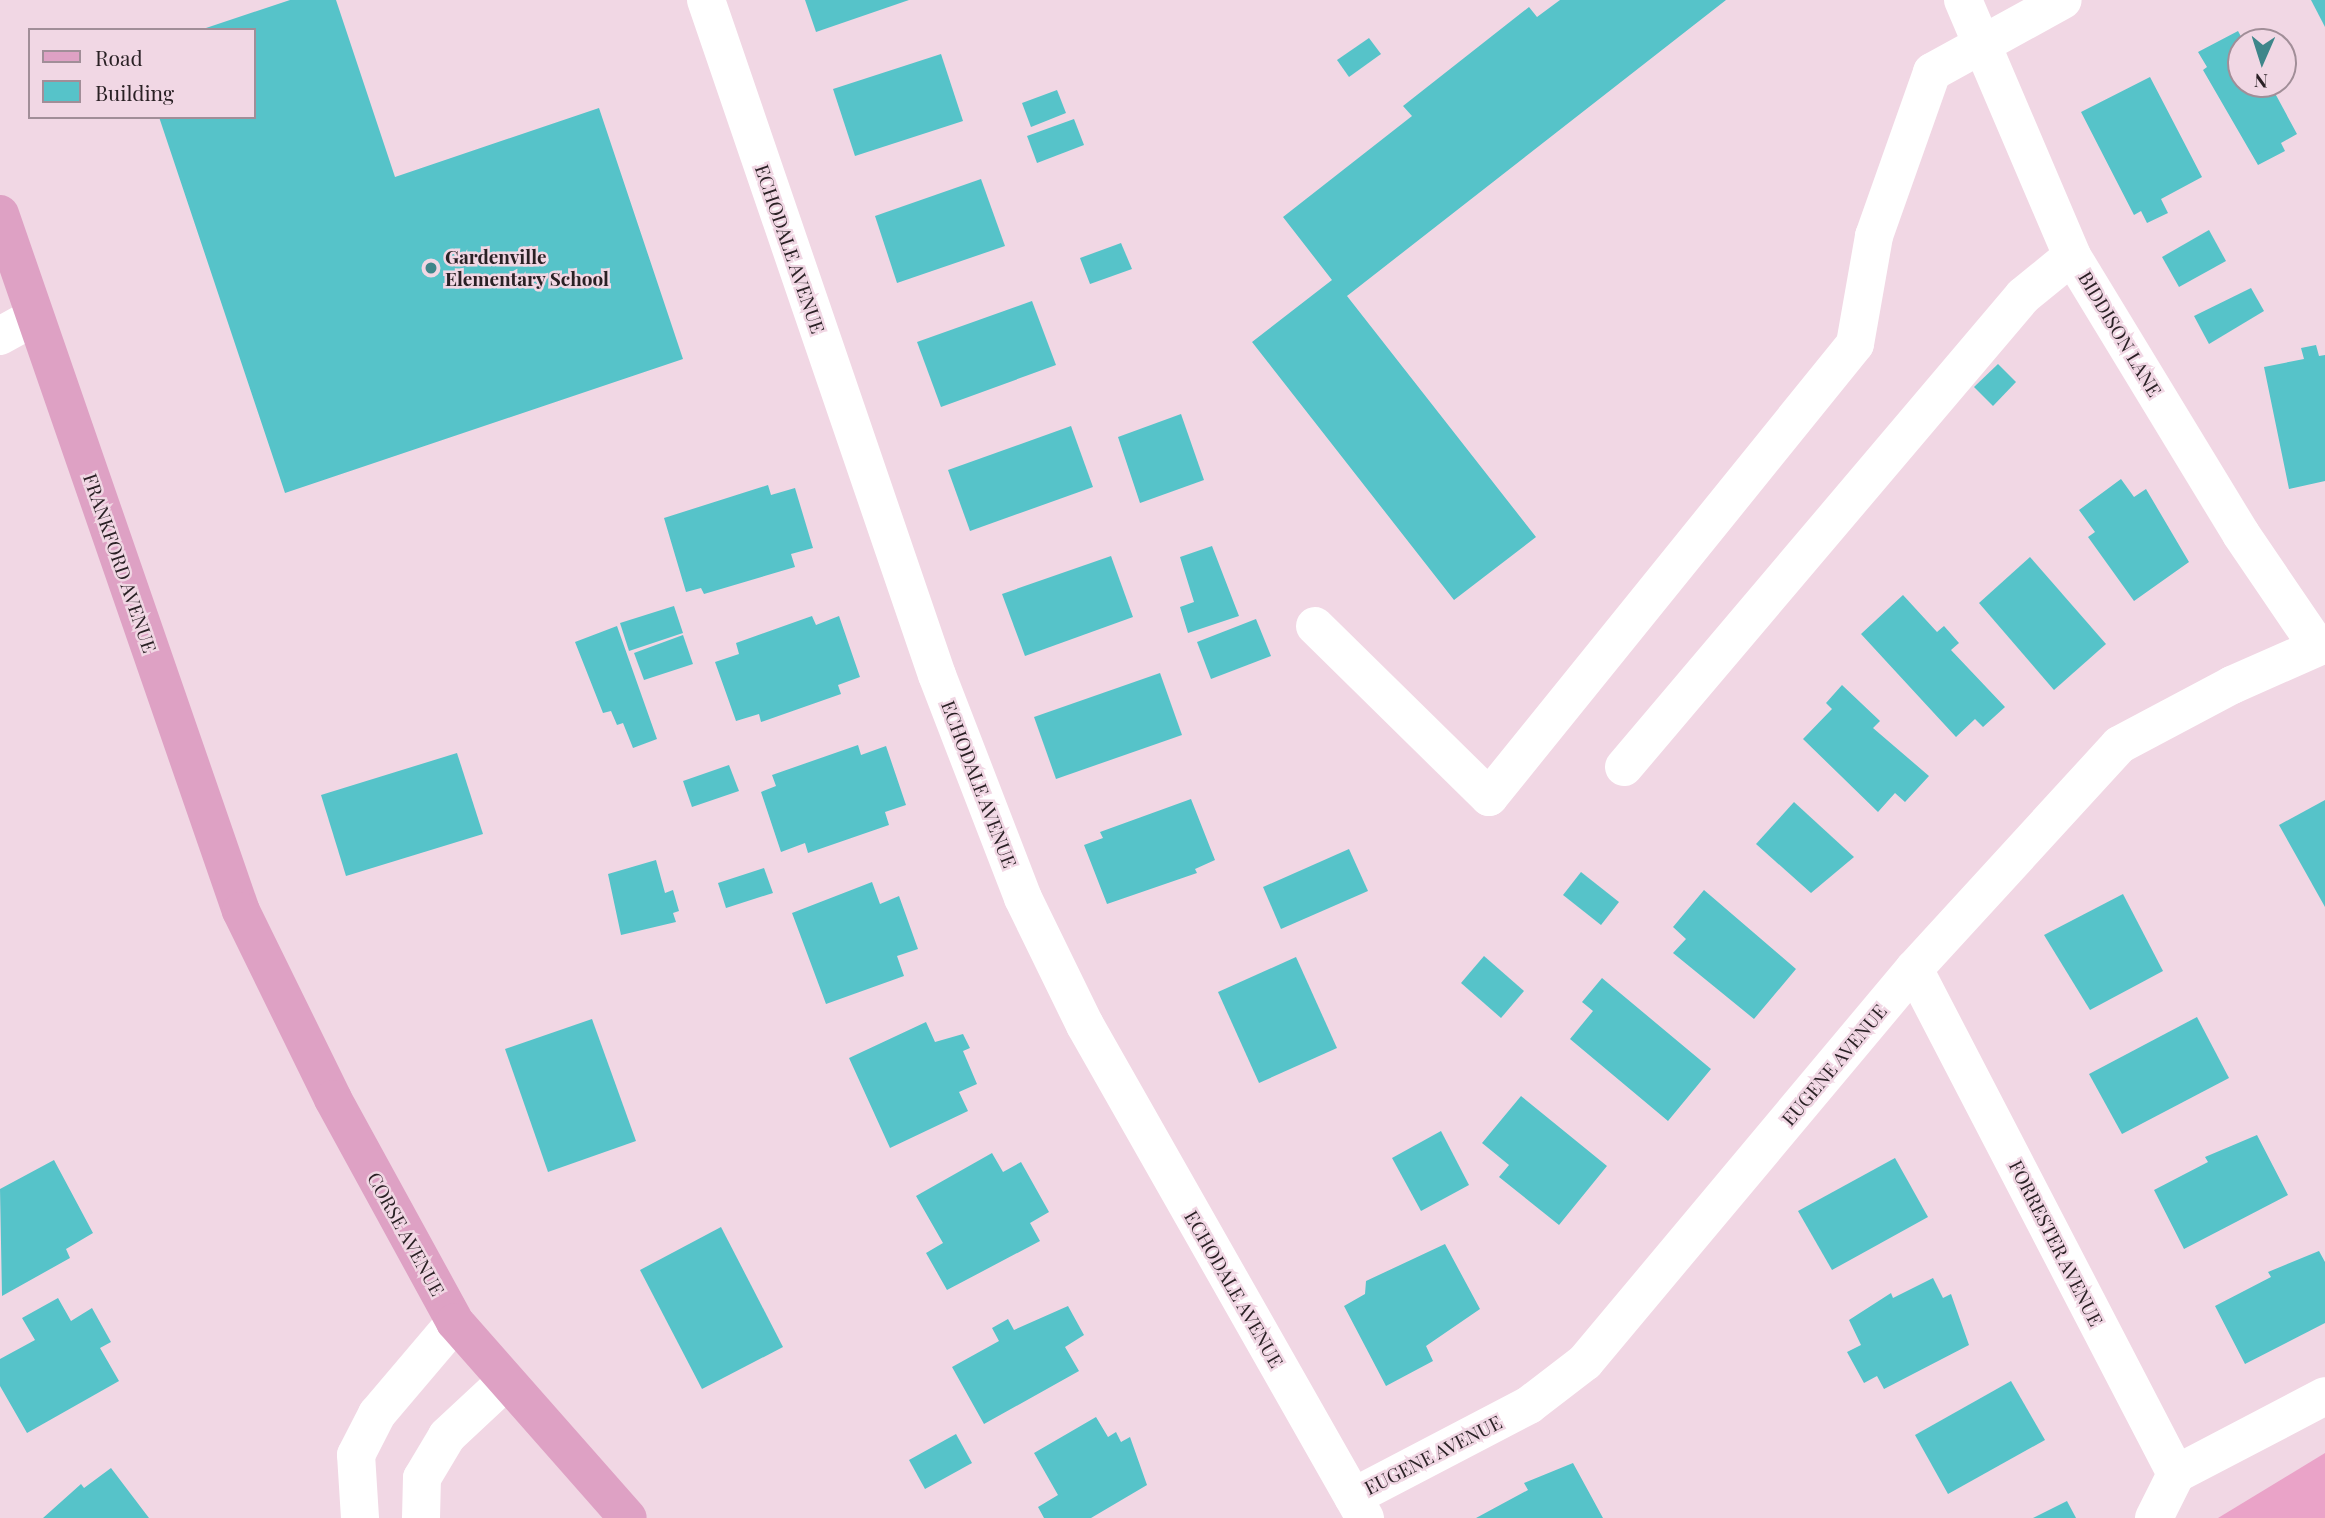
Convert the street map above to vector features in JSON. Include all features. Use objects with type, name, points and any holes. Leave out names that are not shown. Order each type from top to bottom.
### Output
[{"type":"main road","name":"FRANKFORD AVENUE","points":[[0,214],[241,911]]},
{"type":"main road","name":"CORSE AVENUE","points":[[241,911],[332,1099],[455,1322],[505,1382],[628,1518]]},
{"type":"street","name":"ECHODALE AVENUE","points":[[706,0],[914,610],[1023,898],[1085,1025],[1359,1507]]},
{"type":"street","name":"BIDDISON LANE","points":[[1963,0],[1979,45],[2072,256],[2241,534],[2321,645]]},
{"type":"street","points":[[1315,626],[1489,797],[1855,344],[1874,236],[1932,72],[2063,0]]},
{"type":"street","points":[[1624,766],[2023,296],[2072,256]]},
{"type":"street","points":[[0,336],[34,317]]},
{"type":"street","name":"EUGENE AVENUE","points":[[1359,1507],[1529,1405],[1585,1362],[1914,969],[2119,745],[2321,645]]},
{"type":"street","name":"FORRESTER AVENUE","points":[[1914,969],[2176,1474]]},
{"type":"street","points":[[360,1518],[356,1455],[377,1414],[455,1322]]},
{"type":"street","points":[[421,1518],[422,1478],[447,1436],[505,1382]]},
{"type":"street","points":[[2154,1518],[2176,1474],[2325,1396]]},
{"type":"shaded area","points":[[2325,1453],[2325,1518],[2218,1518]]},
{"type":"building","name":"Gardenville Elementary School","points":[[290,0],[336,0],[395,177],[599,108],[683,359],[285,493],[160,119],[256,119],[256,28],[206,28]]},
{"type":"building","points":[[805,0],[909,0],[816,32]]},
{"type":"building","points":[[1560,0],[1726,0],[1347,296],[1536,537],[1454,600],[1252,342],[1332,280],[1283,217],[1412,116],[1403,106],[1529,7],[1537,17]]},
{"type":"building","points":[[2311,0],[2325,0],[2325,27]]},
{"type":"building","points":[[2227,37],[2227,98],[2278,98],[2297,134],[2281,143],[2285,151],[2258,165],[2203,70],[2207,67],[2198,52]]},
{"type":"building","points":[[1369,38],[1381,54],[1349,77],[1337,60]]},
{"type":"building","points":[[941,54],[963,121],[855,156],[833,89]]},
{"type":"building","points":[[2150,77],[2202,177],[2161,199],[2168,213],[2147,223],[2141,211],[2134,215],[2081,112]]},
{"type":"building","points":[[1057,90],[1066,113],[1031,127],[1022,103]]},
{"type":"building","points":[[1074,119],[1084,145],[1037,163],[1027,136]]},
{"type":"building","points":[[981,179],[1005,246],[897,283],[875,216]]},
{"type":"building","points":[[2209,230],[2226,261],[2179,287],[2162,257]]},
{"type":"building","points":[[1121,243],[1132,269],[1090,284],[1080,258]]},
{"type":"building","points":[[2251,288],[2264,311],[2209,344],[2194,316]]},
{"type":"building","points":[[1032,301],[1056,365],[941,407],[917,342]]},
{"type":"building","points":[[2316,345],[2319,356],[2325,355],[2325,481],[2289,489],[2264,367],[2304,359],[2301,348]]},
{"type":"building","points":[[1998,364],[2016,382],[1993,406],[1974,387]]},
{"type":"building","points":[[1181,414],[1204,480],[1140,503],[1118,437]]},
{"type":"building","points":[[1071,426],[1093,487],[970,531],[948,470]]},
{"type":"building","points":[[2121,479],[2134,497],[2146,489],[2189,562],[2134,601],[2088,537],[2095,532],[2079,510]]},
{"type":"building","points":[[768,485],[771,495],[795,488],[813,548],[791,554],[795,567],[704,594],[701,588],[686,592],[664,518]]},
{"type":"building","points":[[1212,546],[1239,616],[1188,633],[1180,607],[1194,602],[1180,557]]},
{"type":"building","points":[[1111,556],[1133,617],[1025,656],[1002,594]]},
{"type":"building","points":[[2030,557],[2106,644],[2054,690],[1979,603]]},
{"type":"building","points":[[1903,595],[1937,632],[1944,626],[1959,643],[1951,650],[2005,707],[1983,727],[1975,719],[1956,737],[1861,634]]},
{"type":"building","points":[[674,606],[683,633],[629,651],[620,623]]},
{"type":"building","points":[[812,616],[816,625],[839,616],[860,677],[838,685],[841,694],[761,722],[759,714],[736,721],[715,662],[739,654],[736,643]]},
{"type":"building","points":[[1256,619],[1271,656],[1211,679],[1197,642]]},
{"type":"building","points":[[617,626],[657,739],[633,748],[623,723],[617,725],[611,711],[603,713],[575,642]]},
{"type":"building","points":[[683,635],[693,664],[644,680],[634,653]]},
{"type":"building","points":[[1160,673],[1182,735],[1056,779],[1034,717]]},
{"type":"building","points":[[1842,685],[1880,721],[1873,728],[1929,776],[1905,802],[1895,793],[1878,812],[1803,739],[1832,709],[1826,703]]},
{"type":"building","points":[[858,745],[861,755],[886,746],[906,805],[885,812],[889,825],[808,853],[805,843],[781,852],[761,792],[776,786],[772,775]]},
{"type":"building","points":[[457,753],[483,834],[346,876],[321,795]]},
{"type":"building","points":[[729,765],[739,791],[692,807],[683,781]]},
{"type":"building","points":[[1191,799],[1215,860],[1195,869],[1197,873],[1107,904],[1084,845],[1103,838],[1100,832]]},
{"type":"building","points":[[2325,800],[2325,907],[2279,825]]},
{"type":"building","points":[[1794,802],[1854,857],[1811,893],[1756,844]]},
{"type":"building","points":[[1349,849],[1368,891],[1281,929],[1263,887]]},
{"type":"building","points":[[656,860],[665,893],[673,890],[679,911],[673,913],[676,922],[621,935],[608,874]]},
{"type":"building","points":[[764,868],[773,893],[726,908],[718,883]]},
{"type":"building","points":[[1581,872],[1619,902],[1601,925],[1563,895]]},
{"type":"building","points":[[872,882],[880,904],[899,896],[918,949],[897,956],[904,976],[826,1004],[792,913]]},
{"type":"building","points":[[1704,890],[1796,969],[1754,1019],[1673,953],[1686,939],[1673,927]]},
{"type":"building","points":[[2123,894],[2163,971],[2090,1010],[2044,935]]},
{"type":"building","points":[[1484,956],[1524,991],[1501,1018],[1461,983]]},
{"type":"building","points":[[1296,957],[1337,1048],[1259,1083],[1218,992]]},
{"type":"building","points":[[1602,978],[1711,1069],[1668,1121],[1570,1039],[1593,1011],[1582,1002]]},
{"type":"building","points":[[2197,1017],[2229,1078],[2122,1134],[2089,1074]]},
{"type":"building","points":[[592,1019],[636,1141],[548,1172],[505,1049]]},
{"type":"building","points":[[926,1022],[935,1042],[963,1034],[970,1048],[963,1051],[977,1084],[959,1092],[968,1111],[890,1148],[849,1058]]},
{"type":"building","points":[[1521,1096],[1607,1166],[1559,1225],[1499,1177],[1509,1165],[1482,1143]]},
{"type":"building","points":[[1441,1131],[1469,1185],[1421,1211],[1392,1158]]},
{"type":"building","points":[[2257,1135],[2288,1195],[2184,1249],[2154,1190],[2208,1162],[2205,1157]]},
{"type":"building","points":[[992,1153],[1003,1172],[1021,1162],[1049,1212],[1030,1223],[1040,1241],[947,1290],[926,1253],[943,1243],[916,1196]]},
{"type":"building","points":[[1895,1158],[1928,1217],[1832,1270],[1798,1211]]},
{"type":"building","points":[[54,1160],[93,1233],[66,1249],[70,1258],[2,1296],[0,1189]]},
{"type":"building","points":[[721,1227],[783,1347],[702,1389],[640,1270]]},
{"type":"building","points":[[1445,1244],[1480,1309],[1426,1346],[1433,1361],[1386,1386],[1344,1306],[1365,1294],[1366,1281]]},
{"type":"building","points":[[2319,1251],[2325,1262],[2325,1323],[2245,1364],[2215,1306],[2271,1277],[2268,1272]]},
{"type":"building","points":[[1933,1278],[1943,1298],[1951,1294],[1969,1345],[1884,1389],[1877,1376],[1864,1383],[1847,1352],[1861,1345],[1849,1320],[1891,1293],[1893,1298]]},
{"type":"building","points":[[58,1298],[71,1321],[92,1308],[111,1342],[100,1348],[119,1381],[27,1433],[0,1386],[0,1359],[35,1340],[22,1318]]},
{"type":"building","points":[[1068,1306],[1084,1335],[1065,1347],[1079,1371],[984,1424],[952,1367],[999,1341],[992,1328],[1008,1319],[1014,1330]]},
{"type":"building","points":[[2011,1381],[2045,1440],[1948,1494],[1915,1435]]},
{"type":"building","points":[[1096,1417],[1108,1437],[1116,1432],[1121,1442],[1130,1437],[1147,1485],[1091,1518],[1044,1518],[1038,1507],[1058,1495],[1034,1453]]},
{"type":"building","points":[[956,1434],[972,1463],[925,1489],[909,1460]]},
{"type":"building","points":[[1573,1463],[1603,1518],[1476,1518],[1528,1490],[1524,1483]]},
{"type":"building","points":[[111,1468],[149,1518],[43,1518],[81,1484],[84,1488]]},
{"type":"building","points":[[2067,1501],[2076,1518],[2033,1518]]},
{"type":"place","name":"Gardenville Elementary School","points":[[431,268]]}]
